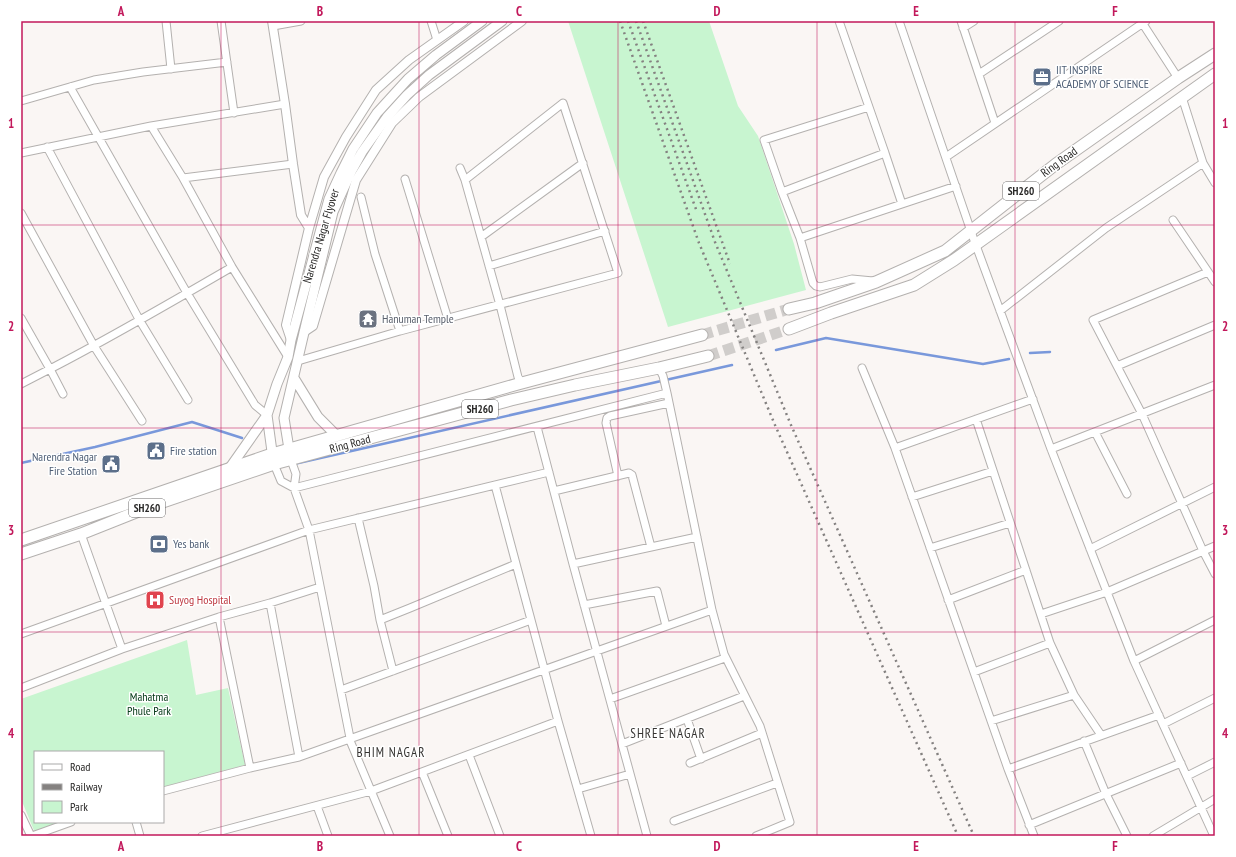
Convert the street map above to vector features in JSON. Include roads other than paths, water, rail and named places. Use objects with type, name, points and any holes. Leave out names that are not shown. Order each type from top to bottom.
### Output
[{"type":"highway","name":"Ring Road","points":[[789,309],[815,303],[876,282],[945,250],[1056,164],[1178,78],[1215,54]]},
{"type":"highway","name":"Ring Road","points":[[789,328],[914,285],[954,260],[1215,74]]},
{"type":"highway","name":"Ring Road","points":[[290,455],[337,436],[522,383],[702,335]]},
{"type":"highway","name":"Ring Road","points":[[21,540],[229,469],[611,376],[661,372],[687,360],[708,356]]},
{"type":"highway","name":"Ring Road","points":[[21,554],[81,534],[273,459]]},
{"type":"main road","name":"Narendra Nagar Flyover","points":[[267,415],[288,357],[291,340],[329,199],[340,173],[353,149],[377,114],[408,79],[482,21]]},
{"type":"main road","name":"Narendra Nagar Flyover","points":[[290,455],[284,418],[333,212],[352,170],[362,152],[387,117],[407,95],[429,76],[502,21]]},
{"type":"main road","points":[[294,378],[318,417],[337,436]]},
{"type":"main road","points":[[267,415],[273,459]]},
{"type":"main road","points":[[229,469],[267,415]]},
{"type":"street","points":[[166,21],[171,69]]},
{"type":"street","points":[[221,21],[234,113]]},
{"type":"street","points":[[301,21],[272,23],[301,215],[309,228]]},
{"type":"street","points":[[431,21],[437,40]]},
{"type":"street","points":[[291,340],[286,325],[309,228],[324,177],[346,137],[376,90],[409,60],[464,21]]},
{"type":"street","points":[[305,328],[313,326],[356,180],[392,123],[419,96],[522,21]]},
{"type":"street","points":[[839,21],[902,204]]},
{"type":"street","points":[[898,21],[976,244],[1051,449],[1134,661],[1214,836]]},
{"type":"street","points":[[974,21],[962,24],[996,123]]},
{"type":"street","points":[[979,74],[1059,21]]},
{"type":"street","points":[[946,157],[1143,22],[1178,78]]},
{"type":"street","points":[[21,101],[94,80],[143,72],[227,62]]},
{"type":"street","points":[[70,87],[187,293],[255,405],[267,415]]},
{"type":"street","points":[[1182,97],[1203,163],[1215,183]]},
{"type":"street","points":[[298,361],[400,331],[618,273],[563,103],[465,180]]},
{"type":"street","points":[[21,153],[151,126],[285,104]]},
{"type":"street","points":[[869,107],[764,140],[800,238],[813,283],[820,287],[852,279],[876,282]]},
{"type":"street","points":[[151,126],[183,178],[232,267],[288,357]]},
{"type":"street","points":[[47,147],[140,321],[188,400]]},
{"type":"street","points":[[782,192],[885,153]]},
{"type":"street","points":[[481,237],[583,163]]},
{"type":"street","points":[[1000,311],[1106,228],[1203,163]]},
{"type":"street","points":[[183,178],[293,164]]},
{"type":"street","points":[[460,168],[465,180],[500,305],[518,377],[522,383]]},
{"type":"street","points":[[405,179],[448,319]]},
{"type":"street","points":[[800,238],[956,186]]},
{"type":"street","points":[[361,197],[375,254],[400,331]]},
{"type":"street","points":[[21,213],[94,346],[142,420]]},
{"type":"street","points":[[1173,220],[1215,282]]},
{"type":"street","points":[[489,266],[605,231]]},
{"type":"street","points":[[21,384],[140,321],[232,267]]},
{"type":"street","points":[[1208,272],[1093,320],[1142,414],[1203,551],[1215,574]]},
{"type":"street","points":[[22,323],[50,369],[63,394]]},
{"type":"street","points":[[1117,366],[1215,325]]},
{"type":"street","points":[[862,368],[912,496],[1008,769],[1034,836]]},
{"type":"street","points":[[661,372],[667,391],[712,610],[726,658],[760,726],[790,822],[756,836]]},
{"type":"street","points":[[1051,449],[1215,385]]},
{"type":"street","points":[[273,459],[281,480],[294,488],[537,427],[667,391]]},
{"type":"street","points":[[894,448],[1033,399]]},
{"type":"street","points":[[618,476],[606,423],[607,418],[610,416],[669,403]]},
{"type":"street","points":[[976,419],[1050,643],[1074,695],[1101,735]]},
{"type":"street","points":[[537,427],[647,836]]},
{"type":"street","points":[[1095,432],[1127,494]]},
{"type":"street","points":[[290,455],[296,474],[294,488],[309,530],[350,739],[390,836]]},
{"type":"street","points":[[912,496],[993,471]]},
{"type":"street","points":[[21,634],[309,530],[549,472]]},
{"type":"street","points":[[554,491],[629,473],[632,475],[651,546]]},
{"type":"street","points":[[495,485],[544,670],[591,836]]},
{"type":"street","points":[[1090,549],[1215,487]]},
{"type":"street","points":[[358,518],[374,586],[380,620],[393,671]]},
{"type":"street","points":[[930,548],[1010,523]]},
{"type":"street","points":[[81,534],[122,649]]},
{"type":"street","points":[[573,564],[697,536]]},
{"type":"street","points":[[1041,614],[1107,592],[1215,546]]},
{"type":"street","points":[[380,620],[516,564]]},
{"type":"street","points":[[948,600],[1026,570]]},
{"type":"street","points":[[21,688],[122,649],[219,617],[320,588]]},
{"type":"street","points":[[584,605],[657,591],[666,626]]},
{"type":"street","points":[[270,603],[299,757]]},
{"type":"street","points":[[164,792],[250,768],[299,757],[712,610]]},
{"type":"street","points":[[219,617],[250,768]]},
{"type":"street","points":[[340,690],[531,620]]},
{"type":"street","points":[[1134,661],[1215,620]]},
{"type":"street","points":[[974,672],[1050,643]]},
{"type":"street","points":[[610,699],[726,658]]},
{"type":"street","points":[[991,721],[1074,695]]},
{"type":"street","points":[[622,744],[744,696]]},
{"type":"street","points":[[1163,724],[1215,698]]},
{"type":"street","points":[[1008,769],[1159,714]]},
{"type":"street","points":[[687,719],[701,759]]},
{"type":"street","points":[[202,836],[371,791],[558,721]]},
{"type":"street","points":[[690,763],[762,733]]},
{"type":"street","points":[[1084,741],[1106,794],[1127,836]]},
{"type":"street","points":[[469,755],[500,836]]},
{"type":"street","points":[[1187,776],[1215,762]]},
{"type":"street","points":[[1029,824],[1181,763]]},
{"type":"street","points":[[422,772],[448,836]]},
{"type":"street","points":[[578,789],[630,774]]},
{"type":"street","points":[[674,821],[777,783]]},
{"type":"street","points":[[1153,836],[1215,799]]},
{"type":"street","points":[[317,806],[328,836]]},
{"type":"street","points":[[21,815],[32,836],[67,823]]},
{"type":"street","points":[[136,823],[140,836]]},
{"type":"waterway","points":[[776,350],[826,338],[983,364],[1009,359]]},
{"type":"waterway","points":[[1030,353],[1050,352]]},
{"type":"waterway","points":[[294,464],[732,365]]},
{"type":"waterway","points":[[21,463],[95,447],[192,422],[242,438]]},
{"type":"tunnel","points":[[702,335],[789,309]]},
{"type":"tunnel","points":[[708,356],[789,329]]},
{"type":"railway","points":[[620,21],[699,243],[775,425],[958,836]]},
{"type":"railway","points":[[628,21],[697,212]]},
{"type":"railway","points":[[636,21],[715,242],[791,425],[974,836]]},
{"type":"railway","points":[[643,21],[730,264]]},
{"type":"place","name":"IIT INSPIRE ACADEMY OF SCIENCE","points":[[1042,77]]},
{"type":"place","name":"Hanuman Temple","points":[[368,319]]},
{"type":"place","name":"Fire station","points":[[156,451]]},
{"type":"place","name":"Narendra Nagar Fire Station","points":[[111,464]]},
{"type":"place","name":"Yes bank","points":[[159,544]]},
{"type":"place","name":"Suyog Hospital","points":[[155,600]]},
{"type":"district","name":"SHREE NAGAR","points":[[668,733]]},
{"type":"district","name":"BHIM NAGAR","points":[[391,752]]},
{"type":"park label","name":"Mahatma Phule Park","points":[[149,704]]}]
